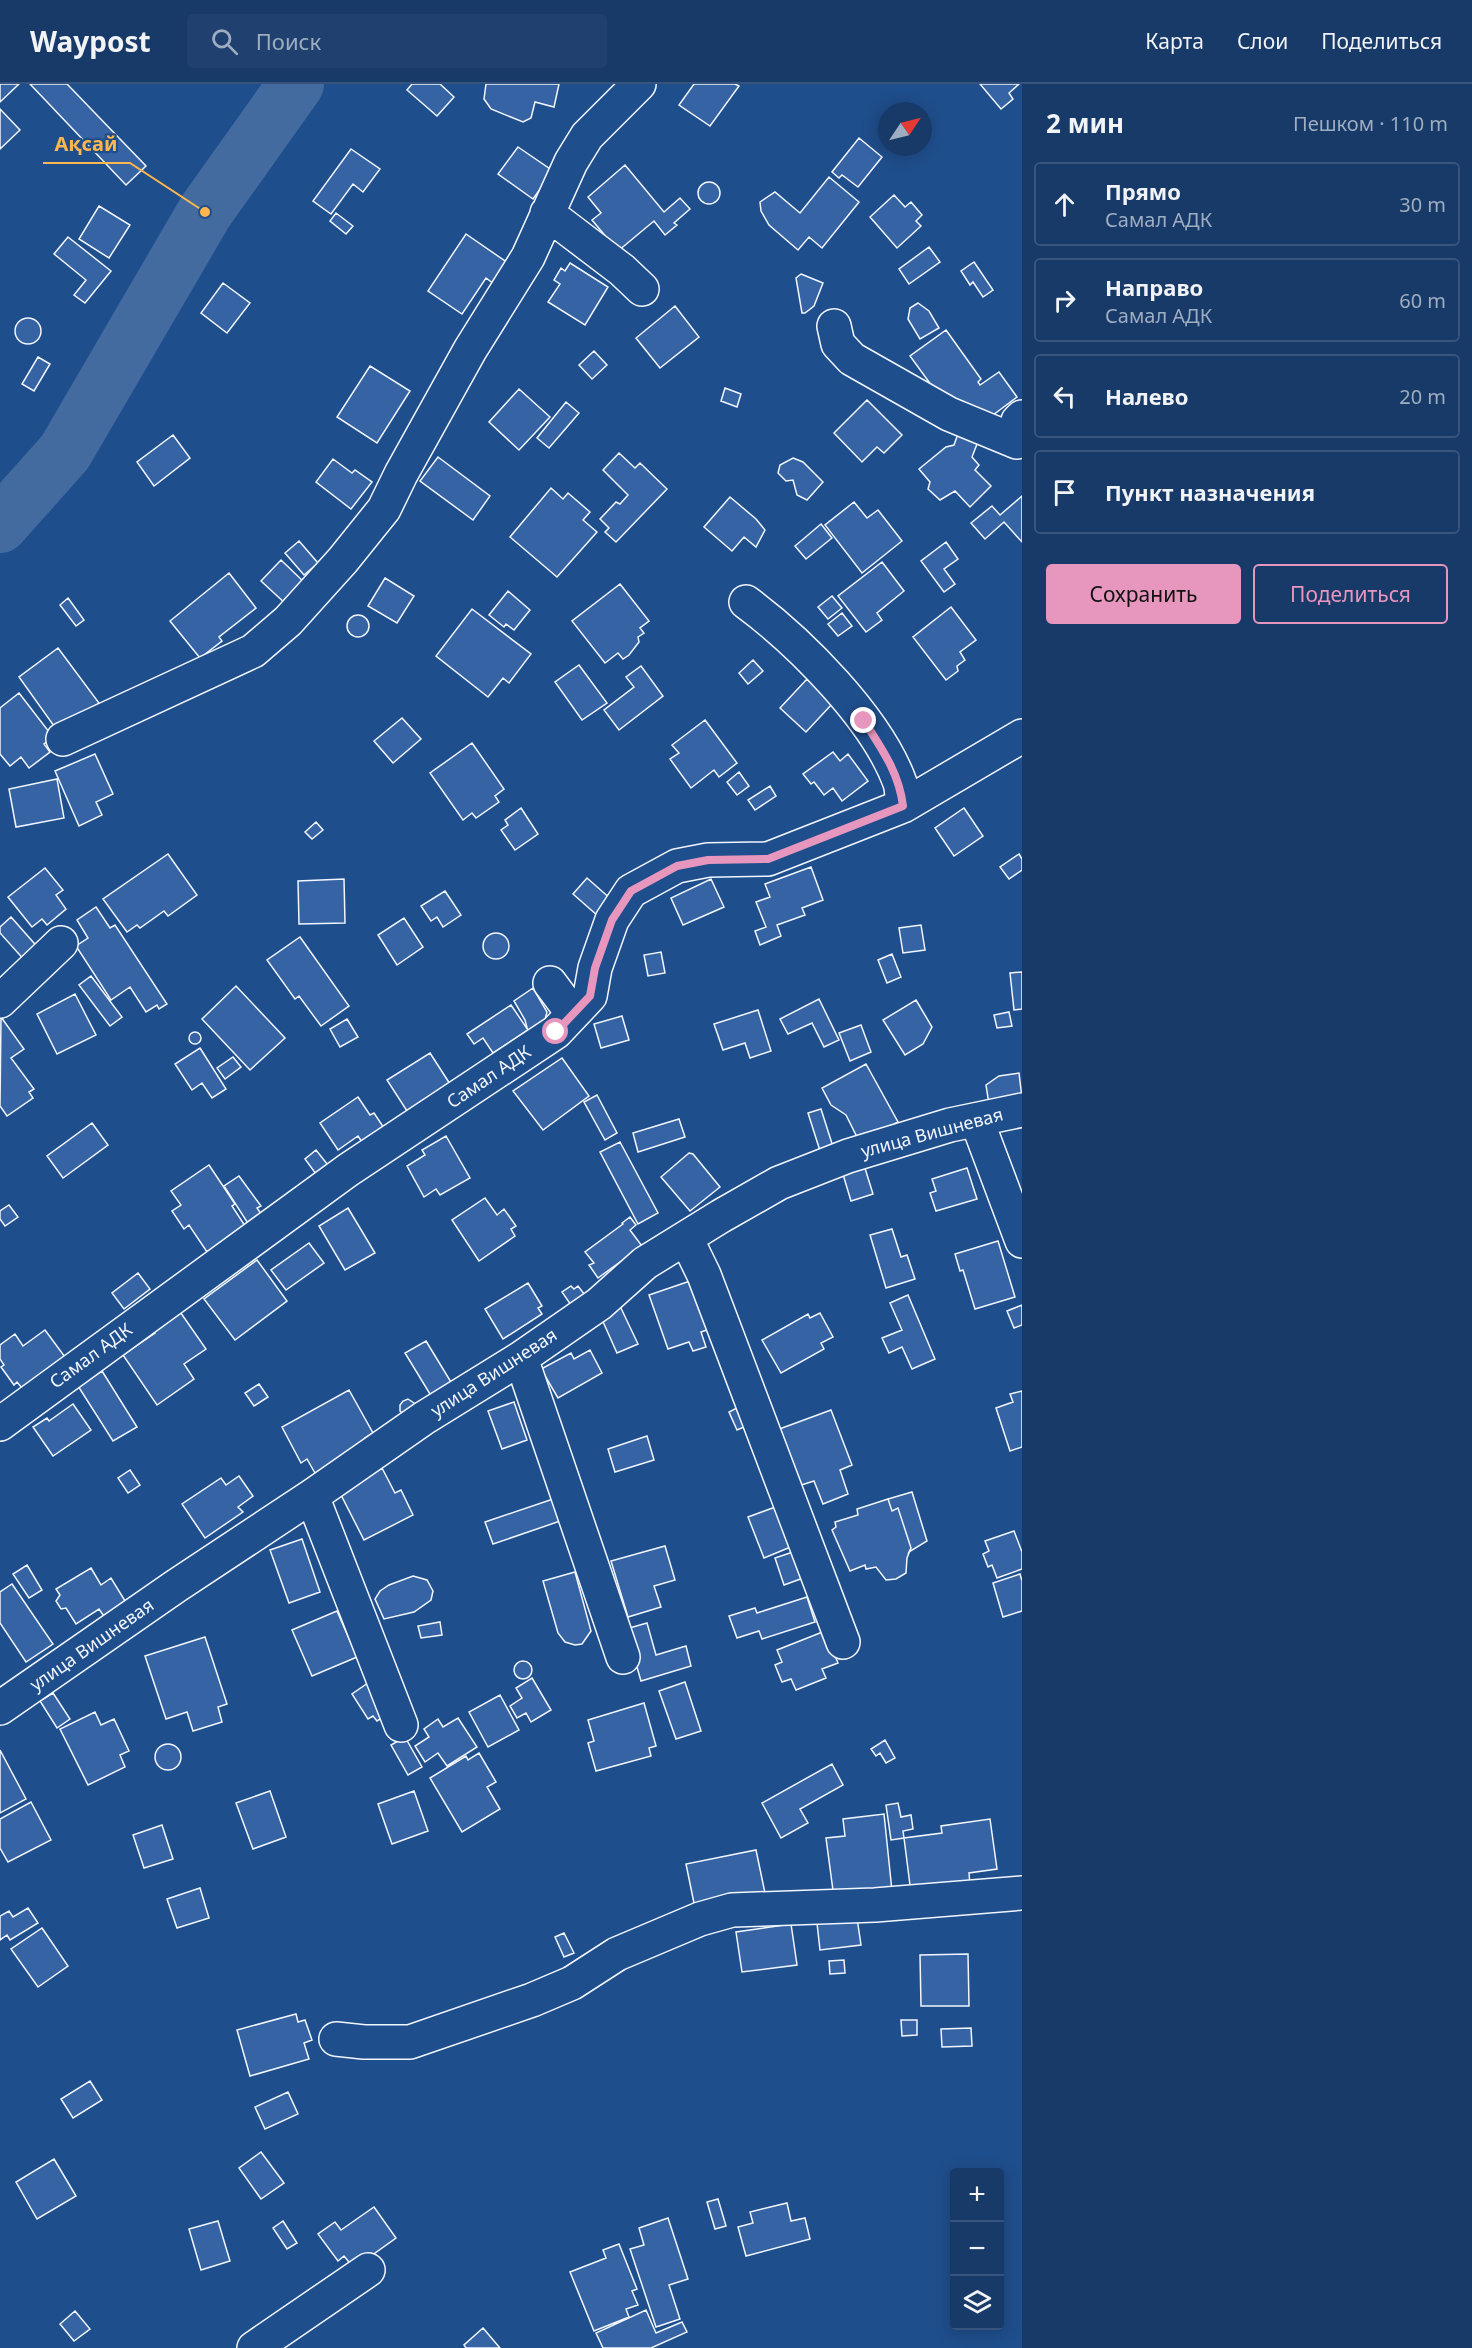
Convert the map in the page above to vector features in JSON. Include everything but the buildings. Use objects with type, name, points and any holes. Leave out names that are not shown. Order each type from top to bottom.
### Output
[{"type":"street","points":[[63,739],[253,651],[288,621],[343,560],[384,509],[400,474],[470,350],[528,257],[571,162],[587,136],[639,84]]},
{"type":"street","points":[[547,213],[622,270],[642,289]]},
{"type":"street","points":[[834,327],[838,344],[852,359],[949,414],[1020,434]]},
{"type":"street","points":[[746,602],[787,635],[847,699],[882,748],[900,784],[903,806]]},
{"type":"street","name":"Самал АДК","points":[[0,1424],[348,1170],[556,1032],[590,996],[595,968],[612,920],[631,891],[677,866],[708,860],[768,859],[903,806],[1022,736]]},
{"type":"street","points":[[0,1001],[61,943]]},
{"type":"street","points":[[550,983],[573,1014]]},
{"type":"street","name":"улица Вишневая","points":[[0,1708],[176,1586],[312,1497],[424,1418],[521,1358],[599,1304],[645,1263],[778,1183],[848,1156],[950,1125],[1022,1110]]},
{"type":"street","points":[[977,1121],[1022,1241]]},
{"type":"street","points":[[686,1238],[704,1275],[843,1642]]},
{"type":"street","points":[[521,1358],[623,1657]]},
{"type":"street","points":[[312,1497],[401,1725]]},
{"type":"street","points":[[336,2039],[364,2042],[410,2042],[532,2000],[572,1983],[617,1954],[700,1919],[732,1911],[875,1905],[1022,1893]]},
{"type":"street","points":[[254,2348],[368,2270]]},
{"type":"waterway","points":[[0,525],[65,452],[205,212],[296,84]]},
{"type":"place","name":"Ақсай","points":[[205,212]]},
{"type":"route","points":[[556,1032],[590,996],[595,968],[612,920],[631,891],[677,866],[708,860],[768,859],[903,806],[900,784],[882,748],[864,721]]}]
